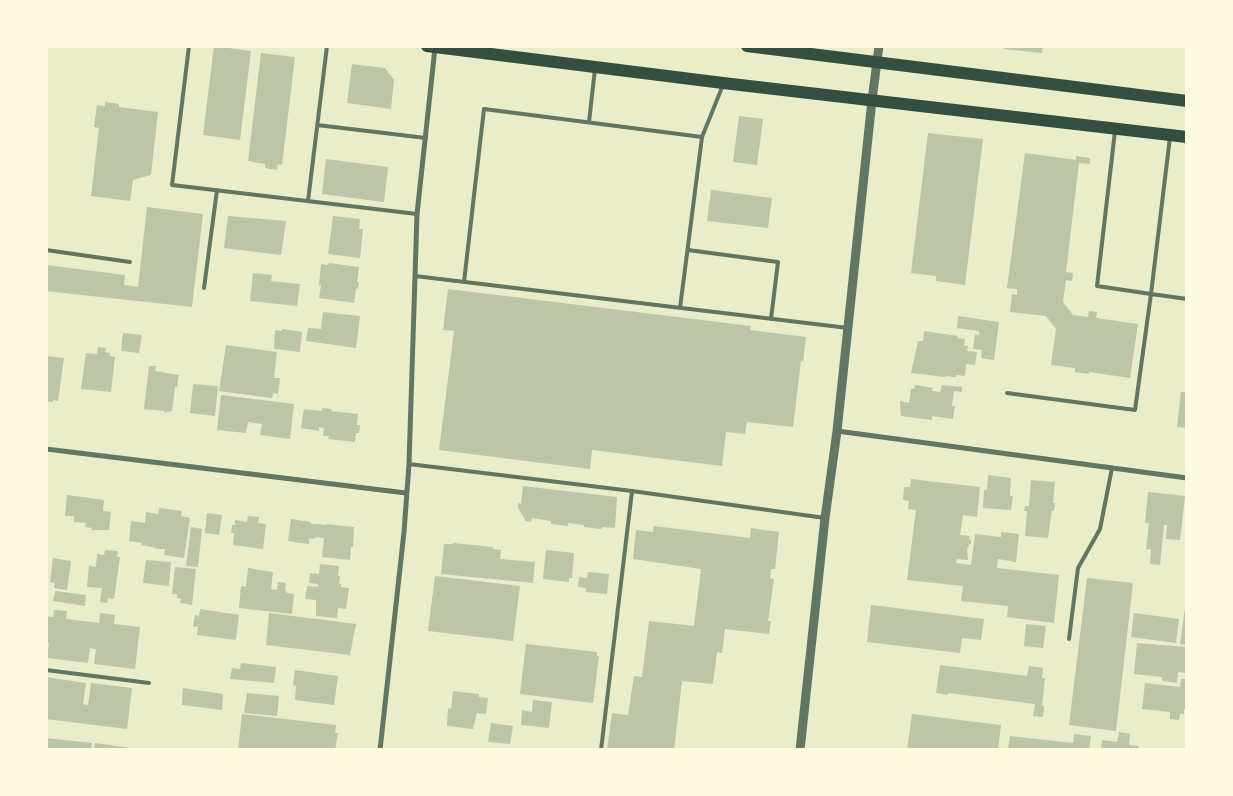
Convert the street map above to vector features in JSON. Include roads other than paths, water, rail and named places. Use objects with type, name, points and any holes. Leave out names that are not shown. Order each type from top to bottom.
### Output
[{"type":"main road","points":[[433,47],[1187,137]]},
{"type":"main road","points":[[756,47],[1187,101]]},
{"type":"street","points":[[800,750],[879,46]]},
{"type":"street","points":[[380,750],[404,532],[409,464],[417,214],[426,138],[433,47]]},
{"type":"street","points":[[837,431],[1187,478]]},
{"type":"street","points":[[46,449],[406,493]]},
{"type":"lane","points":[[189,46],[172,185],[417,214]]},
{"type":"lane","points":[[308,201],[327,46]]},
{"type":"lane","points":[[588,122],[596,67]]},
{"type":"lane","points":[[680,308],[702,137],[723,83]]},
{"type":"lane","points":[[464,282],[484,109],[702,137]]},
{"type":"lane","points":[[317,125],[426,138]]},
{"type":"lane","points":[[1116,129],[1097,286],[1187,299]]},
{"type":"lane","points":[[1007,393],[1135,410],[1170,135]]},
{"type":"lane","points":[[204,288],[217,190]]},
{"type":"lane","points":[[46,250],[130,262]]},
{"type":"lane","points":[[688,250],[778,262],[771,318]]},
{"type":"lane","points":[[415,276],[848,328]]},
{"type":"lane","points":[[409,464],[825,518]]},
{"type":"lane","points":[[1069,638],[1078,568],[1100,529],[1112,468]]},
{"type":"lane","points":[[601,750],[632,492]]},
{"type":"lane","points":[[46,670],[149,683]]}]
